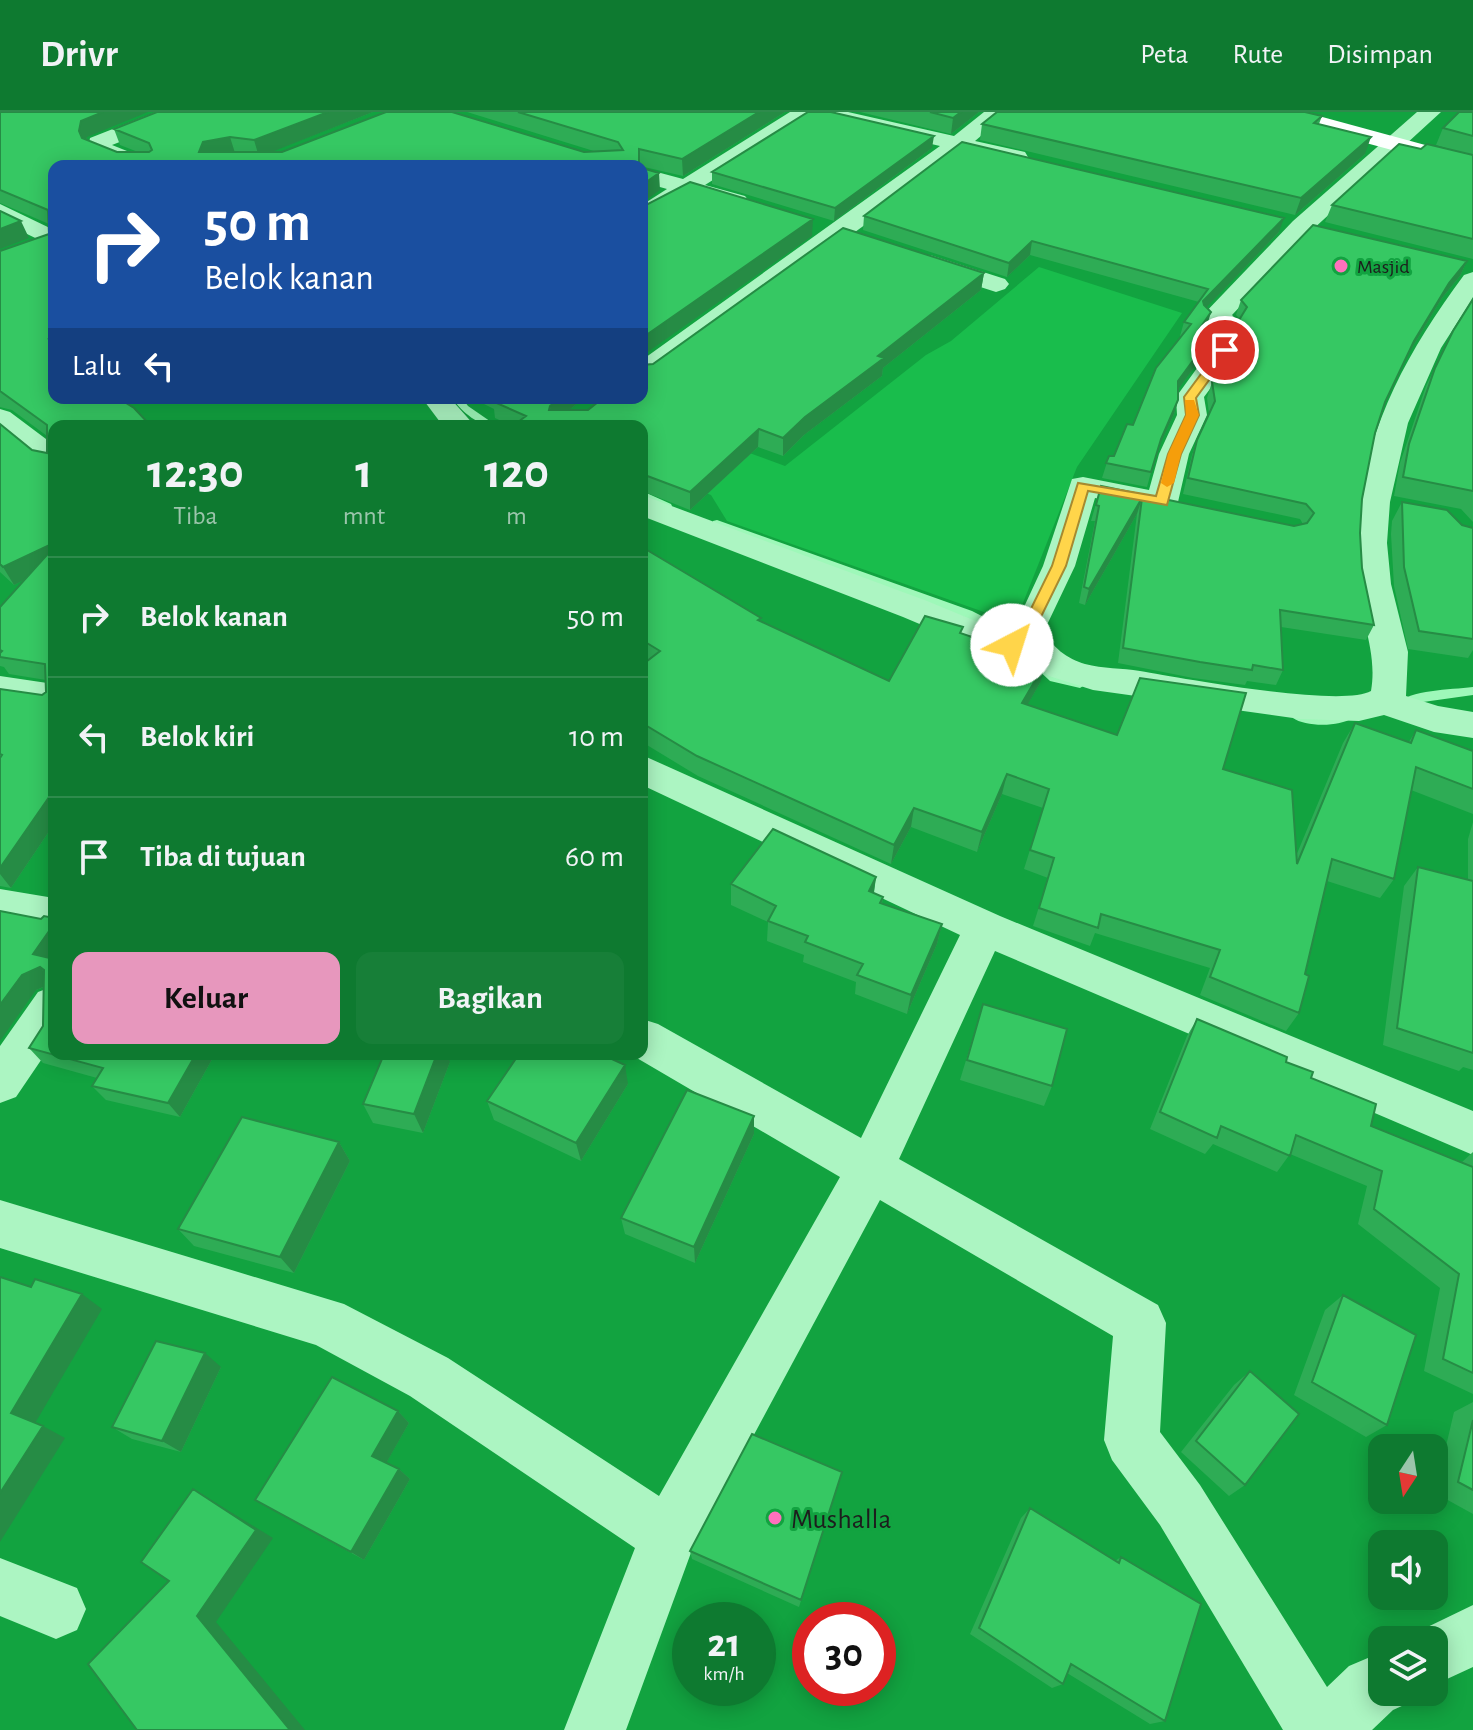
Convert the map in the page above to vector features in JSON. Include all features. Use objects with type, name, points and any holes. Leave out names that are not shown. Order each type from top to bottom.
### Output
[{"type":"highway","points":[[1278,112],[1473,165]]},
{"type":"street","points":[[129,160],[99,148],[98,143],[175,112]]},
{"type":"street","points":[[648,211],[805,112]]},
{"type":"street","points":[[820,112],[1032,161]]},
{"type":"street","points":[[648,369],[894,193],[998,112]]},
{"type":"street","points":[[1430,112],[1302,226],[1242,292],[1214,317],[1226,322],[1211,345],[1225,350],[1190,397],[1192,415],[1174,454],[1176,505],[1083,486],[1059,566],[1028,629],[1030,639],[1049,661],[1083,676],[1293,704],[1371,707],[1388,697],[1393,662],[1374,586],[1369,533],[1388,508],[1399,401],[1468,270]]},
{"type":"street","points":[[648,177],[763,209]]},
{"type":"street","points":[[0,211],[48,237]]},
{"type":"street","points":[[1272,219],[1333,234]]},
{"type":"street","points":[[806,224],[864,242]]},
{"type":"street","points":[[908,256],[996,284]]},
{"type":"street","points":[[440,404],[454,420]]},
{"type":"street","points":[[0,418],[48,455]]},
{"type":"street","points":[[648,508],[721,539],[952,623],[1005,647],[1030,639]]},
{"type":"street","points":[[0,689],[48,696]]},
{"type":"street","points":[[1383,701],[1434,719],[1473,725]]},
{"type":"street","points":[[648,772],[985,928],[1473,1133]]},
{"type":"street","points":[[0,906],[48,914]]},
{"type":"street","points":[[595,1730],[668,1536],[870,1170],[985,928]]},
{"type":"street","points":[[0,1083],[48,1014]]},
{"type":"street","points":[[648,1041],[1140,1323],[1132,1440],[1180,1505],[1318,1730]]},
{"type":"street","points":[[0,1224],[326,1322],[429,1377],[668,1536]]},
{"type":"street","points":[[0,1587],[56,1609]]},
{"type":"street","points":[[1448,1648],[1473,1635]]},
{"type":"street","points":[[1327,1730],[1368,1691]]},
{"type":"green space","points":[[1039,267],[1182,313],[1077,467],[1015,623],[727,521],[711,495],[671,479],[722,443],[785,466],[926,355],[951,341]]},
{"type":"building","points":[[0,112],[103,112],[81,121],[79,131],[82,138],[117,152],[152,150],[149,143],[114,129],[157,112],[328,112],[254,140],[230,137],[203,142],[199,152],[282,152],[386,112],[452,112],[584,152],[623,150],[618,142],[518,112],[759,112],[682,159],[639,149],[639,160],[48,160],[48,210],[0,190]]},
{"type":"building","points":[[808,112],[831,112],[934,136],[835,208],[712,172]]},
{"type":"building","points":[[930,112],[961,112],[953,118]]},
{"type":"building","points":[[997,112],[1305,112],[1322,116],[1314,123],[1371,137],[1301,198],[982,124]]},
{"type":"building","points":[[1459,112],[1473,112],[1473,136],[1443,128]]},
{"type":"building","points":[[962,142],[1284,218],[1203,301],[1211,312],[1198,331],[1208,340],[1178,381],[1178,400],[1151,472],[1106,463],[1109,456],[1114,456],[1127,424],[1133,425],[1156,368],[1191,324],[1184,322],[1208,289],[1032,241],[1009,263],[864,216]]},
{"type":"building","points":[[1399,144],[1421,149],[1427,144],[1473,155],[1473,239],[1332,205]]},
{"type":"building","points":[[648,170],[659,173],[648,181]]},
{"type":"building","points":[[690,182],[813,219],[648,334],[648,204]]},
{"type":"building","points":[[0,211],[21,221],[0,229]]},
{"type":"building","points":[[1313,225],[1467,261],[1449,283],[1414,341],[1385,402],[1375,433],[1362,499],[1360,533],[1362,568],[1374,625],[1280,610],[1283,670],[1253,665],[1252,670],[1123,648],[1142,498],[1089,589],[1084,587],[1101,486],[1294,526],[1307,523],[1314,513],[1306,504],[1188,478],[1197,440],[1215,401],[1212,382],[1247,337],[1236,325],[1247,307],[1241,300]]},
{"type":"building","points":[[843,228],[984,273],[878,356],[884,358],[805,417],[783,438],[759,429],[690,492],[648,476],[648,420],[521,420],[526,416],[499,404],[552,404],[549,410],[588,410],[596,404],[648,404],[648,364],[653,364]]},
{"type":"building","points":[[48,234],[48,404],[128,404],[145,420],[48,420],[48,546],[3,567],[0,564],[0,424],[32,450],[47,453],[47,425],[0,391],[0,251]]},
{"type":"building","points":[[1473,299],[1473,491],[1403,477],[1409,444],[1435,368]]},
{"type":"building","points":[[1402,502],[1447,510],[1462,525],[1473,528],[1473,639],[1419,631],[1404,567]]},
{"type":"building","points":[[648,551],[761,618],[758,620],[889,681],[925,616],[963,627],[960,633],[1046,662],[1022,703],[1117,735],[1140,678],[1246,693],[1223,769],[1292,790],[1297,864],[1355,723],[1411,743],[1416,730],[1473,751],[1473,789],[1416,767],[1394,879],[1332,859],[1299,1013],[1210,977],[1220,950],[1101,914],[1098,928],[1039,908],[1054,858],[1030,850],[1049,789],[1007,774],[982,832],[914,808],[894,845],[697,756],[648,727],[648,660],[660,651],[648,644]]},
{"type":"building","points":[[48,554],[48,799],[0,868],[0,689],[42,695],[46,692],[45,664],[0,657],[0,607]]},
{"type":"building","points":[[773,829],[876,877],[869,891],[883,897],[880,903],[942,924],[911,995],[857,975],[863,964],[805,942],[808,936],[768,921],[776,906],[731,884]]},
{"type":"building","points":[[1418,867],[1473,881],[1473,1053],[1397,1028]]},
{"type":"building","points":[[0,911],[41,919],[48,917],[48,933],[33,954],[48,958],[48,1053],[29,1048],[43,1026],[44,970],[40,967],[22,975],[0,1005]]},
{"type":"building","points":[[983,1004],[1067,1029],[1052,1086],[967,1060]]},
{"type":"building","points":[[1197,1019],[1287,1057],[1286,1062],[1313,1072],[1311,1078],[1376,1104],[1371,1126],[1473,1167],[1473,1373],[1443,1359],[1459,1274],[1374,1209],[1382,1171],[1296,1135],[1290,1156],[1221,1126],[1217,1138],[1160,1112]]},
{"type":"building","points":[[73,1060],[193,1060],[168,1103],[92,1086],[103,1068]]},
{"type":"building","points":[[381,1060],[435,1060],[414,1114],[363,1104]]},
{"type":"building","points":[[515,1060],[614,1060],[625,1065],[576,1143],[487,1101]]},
{"type":"building","points":[[687,1090],[754,1116],[694,1247],[621,1218]]},
{"type":"building","points":[[242,1117],[339,1142],[280,1257],[178,1229]]},
{"type":"building","points":[[0,1277],[31,1287],[35,1279],[82,1294],[11,1413],[43,1426],[0,1493]]},
{"type":"building","points":[[1343,1295],[1416,1335],[1387,1425],[1312,1382]]},
{"type":"building","points":[[156,1341],[205,1353],[162,1441],[112,1427]]},
{"type":"building","points":[[1250,1371],[1299,1414],[1245,1485],[1196,1441]]},
{"type":"building","points":[[332,1377],[398,1411],[372,1456],[399,1469],[351,1552],[255,1500]]},
{"type":"building","points":[[1473,1420],[1473,1490],[1458,1482]]},
{"type":"building","points":[[752,1434],[842,1472],[801,1600],[690,1551]]},
{"type":"building","points":[[193,1489],[256,1530],[197,1616],[290,1730],[137,1730],[88,1664],[169,1581],[141,1562]]},
{"type":"building","points":[[1030,1508],[1119,1563],[1121,1557],[1201,1604],[1165,1721],[1071,1664],[1063,1684],[979,1628]]},
{"type":"waterway","points":[[462,404],[483,420]]},
{"type":"waterway","points":[[648,497],[667,506]]},
{"type":"waterway","points":[[717,523],[968,614],[1009,635],[1019,645]]},
{"type":"waterway","points":[[1039,665],[1054,678],[1080,684]]},
{"type":"waterway","points":[[1400,705],[1414,699],[1473,691]]},
{"type":"waterway","points":[[1299,718],[1346,718]]},
{"type":"slow traffic","points":[[1167,483],[1174,454],[1191,420],[1189,403]]},
{"type":"place","name":"Masjid","points":[[1341,266]]},
{"type":"place","name":"Mushalla","points":[[775,1518]]},
{"type":"route","points":[[1012,645],[1030,639],[1028,629],[1059,566],[1083,486],[1162,502],[1174,454],[1191,420],[1190,397],[1225,350]]}]
